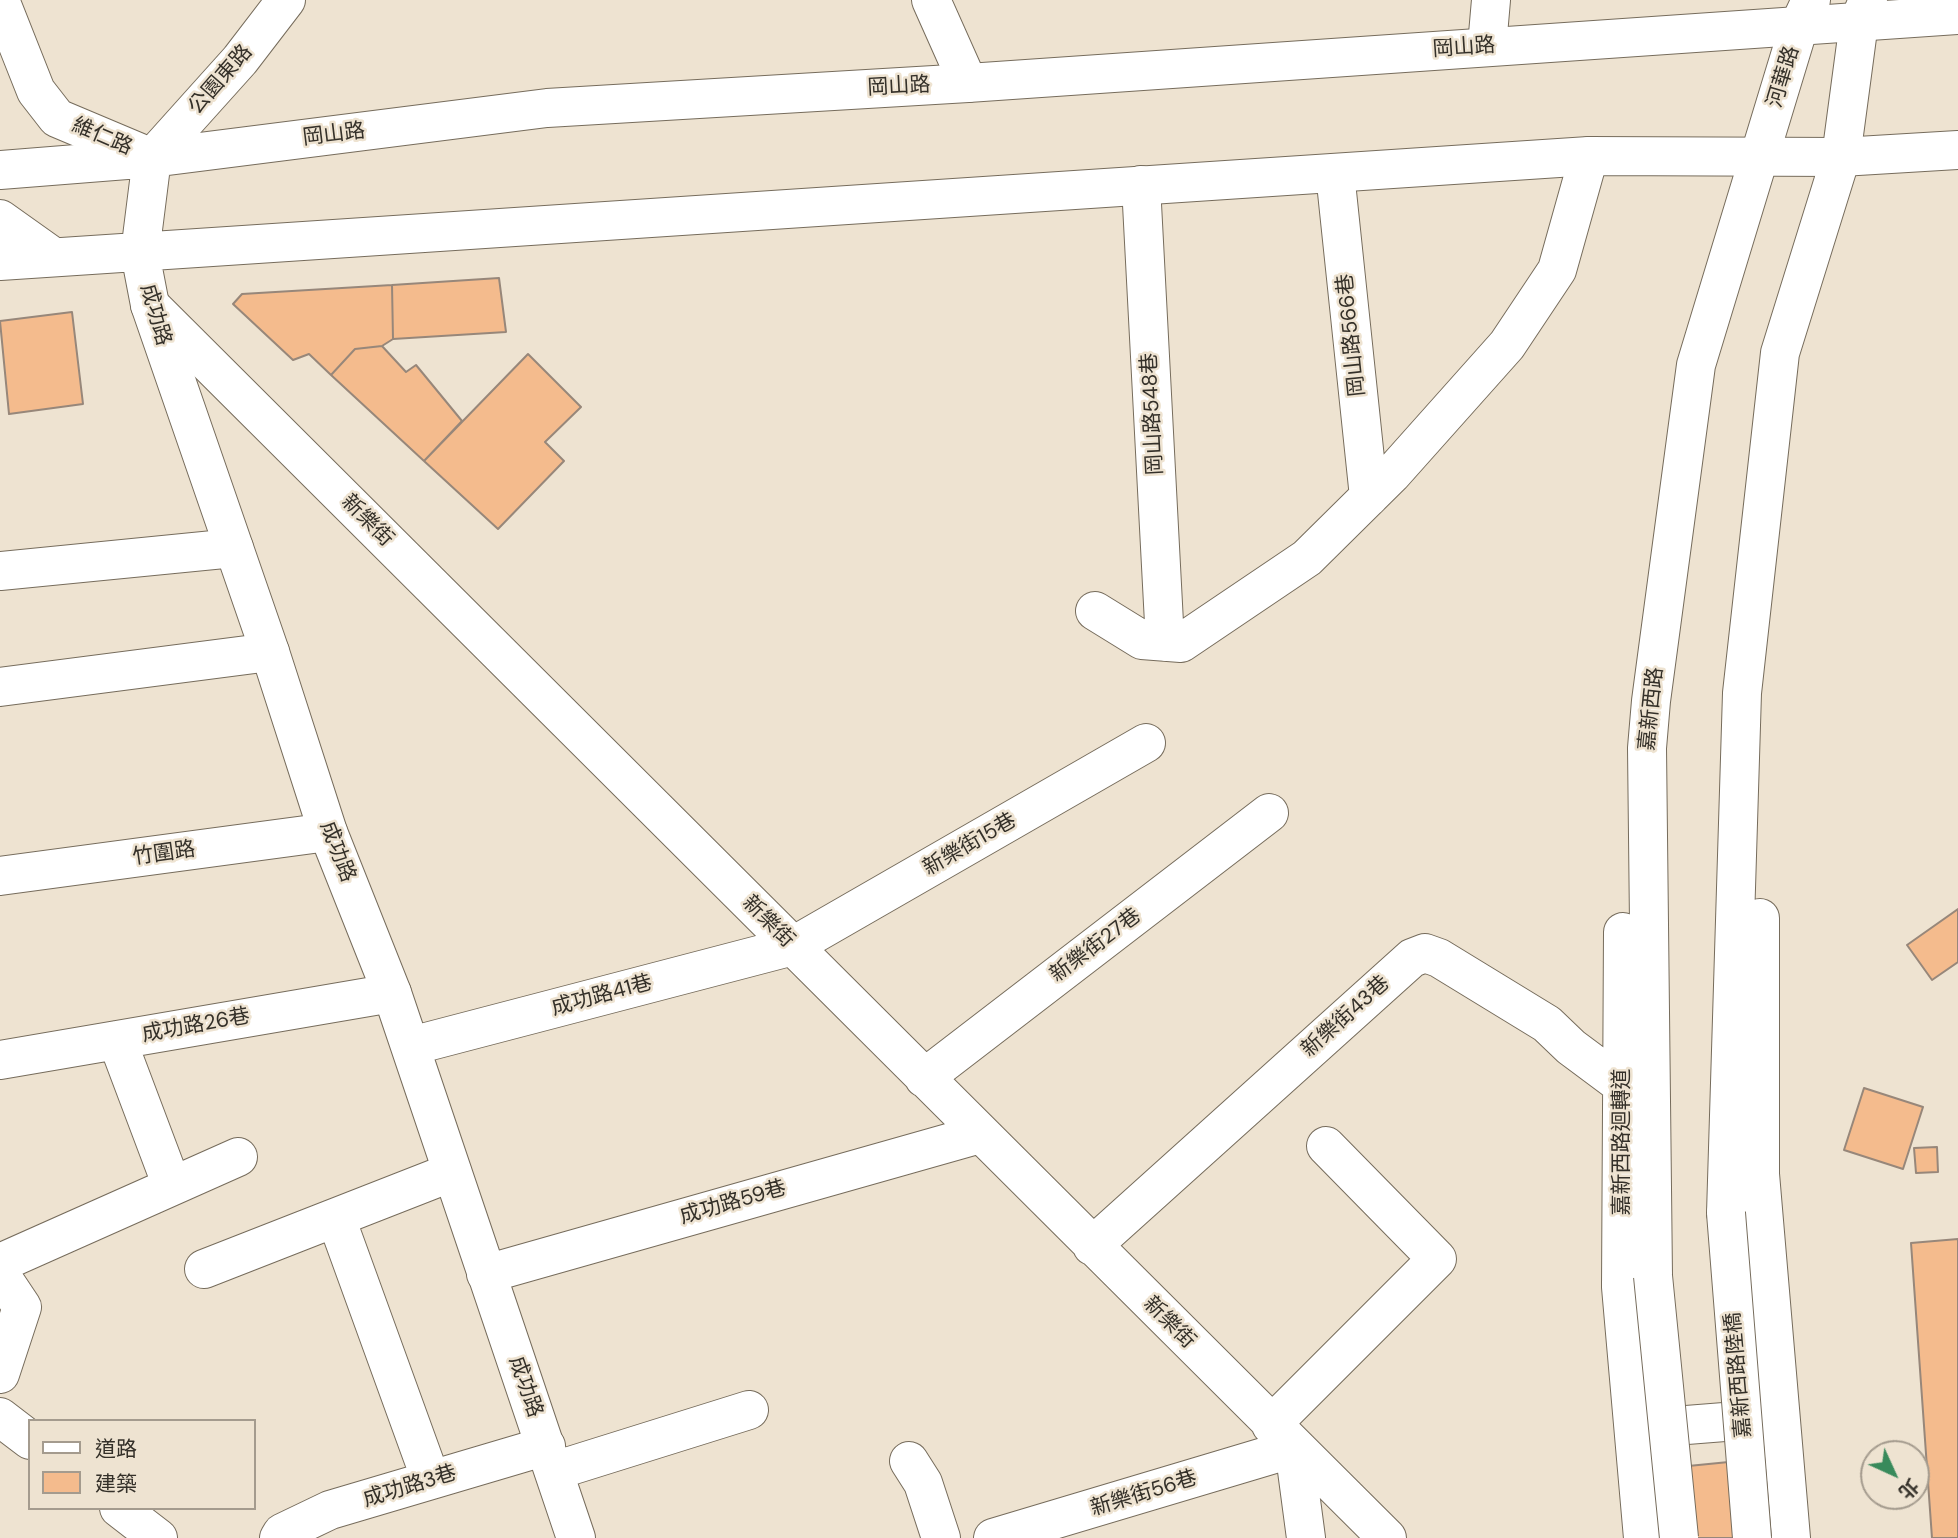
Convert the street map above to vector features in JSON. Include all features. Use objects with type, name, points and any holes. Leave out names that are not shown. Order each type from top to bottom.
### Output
[{"type":"street","name":"維仁路","points":[[0,0],[36,91],[57,118],[152,158]]},
{"type":"street","name":"公園東路","points":[[152,158],[240,60],[286,0]]},
{"type":"street","points":[[1487,46],[1491,0]]},
{"type":"street","points":[[942,11],[968,83]]},
{"type":"street","name":"岡山路","points":[[0,170],[152,158],[547,108],[968,83],[1487,46],[1805,13],[1863,11]]},
{"type":"street","points":[[1791,1538],[1760,1174],[1760,735],[1742,693],[1780,353],[1841,157],[1863,11],[1958,15]]},
{"type":"street","name":"河華路","points":[[1761,155],[1805,13]]},
{"type":"street","points":[[0,261],[1589,156],[1841,157],[1958,150]]},
{"type":"street","name":"嘉新西路","points":[[1679,1538],[1653,1276],[1647,748],[1696,365],[1761,155]]},
{"type":"street","points":[[1095,611],[1142,640],[1181,643],[1307,558],[1368,497],[1507,345],[1558,270],[1589,156]]},
{"type":"street","name":"成功路","points":[[152,158],[139,253],[150,305],[270,652],[328,832],[411,1046],[576,1538]]},
{"type":"street","name":"岡山路566巷","points":[[1335,173],[1368,497]]},
{"type":"street","name":"岡山路548巷","points":[[1141,185],[1165,642]]},
{"type":"street","points":[[0,219],[52,256]]},
{"type":"street","name":"新樂街","points":[[150,305],[1387,1538]]},
{"type":"street","points":[[0,571],[234,548]]},
{"type":"street","points":[[0,687],[270,652]]},
{"type":"street","name":"嘉新西路陸橋","points":[[1742,693],[1726,1213],[1752,1538]]},
{"type":"street","name":"新樂街15巷","points":[[793,946],[1146,743]]},
{"type":"street","name":"嘉新西路迴轉道","points":[[1643,1538],[1621,1287],[1623,821],[1647,748]]},
{"type":"street","name":"新樂街27巷","points":[[924,1078],[1269,813]]},
{"type":"street","name":"竹圍路","points":[[0,876],[328,832]]},
{"type":"street","name":"成功路41巷","points":[[411,1046],[793,946]]},
{"type":"street","name":"新樂街43巷","points":[[1092,1246],[1412,958],[1425,953],[1439,958],[1547,1024],[1571,1047],[1622,1085]]},
{"type":"street","name":"成功路26巷","points":[[0,1060],[392,993]]},
{"type":"street","points":[[117,1040],[172,1186]]},
{"type":"street","name":"成功路59巷","points":[[486,1274],[980,1134]]},
{"type":"street","points":[[1306,1538],[1283,1436],[1437,1259],[1326,1146]]},
{"type":"street","points":[[0,1263],[238,1157]]},
{"type":"street","points":[[204,1269],[452,1172]]},
{"type":"street","points":[[336,1218],[431,1480]]},
{"type":"street","points":[[0,1275],[22,1307],[0,1374]]},
{"type":"street","name":"成功路3巷","points":[[279,1538],[282,1533],[330,1510],[431,1480],[550,1458],[749,1410]]},
{"type":"street","points":[[0,1417],[28,1438]]},
{"type":"street","points":[[1634,1430],[1781,1418]]},
{"type":"street","name":"新樂街56巷","points":[[993,1538],[1063,1529],[1283,1436]]},
{"type":"street","points":[[909,1461],[923,1483],[941,1538]]},
{"type":"street","points":[[122,1510],[158,1538]]},
{"type":"building","points":[[499,278],[506,332],[393,339],[392,285]]},
{"type":"building","points":[[392,285],[393,339],[382,346],[355,349],[331,375],[309,354],[293,360],[233,304],[242,294]]},
{"type":"building","points":[[72,312],[83,404],[9,414],[0,321]]},
{"type":"building","points":[[382,346],[406,372],[416,365],[462,421],[424,461],[331,375],[355,349]]},
{"type":"building","points":[[528,354],[581,407],[545,442],[564,461],[498,529],[424,461]]},
{"type":"building","points":[[1958,909],[1958,962],[1932,980],[1907,945]]},
{"type":"building","points":[[1864,1088],[1923,1107],[1903,1169],[1844,1150]]},
{"type":"building","points":[[1937,1147],[1938,1172],[1916,1173],[1914,1148]]},
{"type":"building","points":[[1958,1239],[1958,1538],[1932,1538],[1930,1440],[1925,1440],[1911,1243]]},
{"type":"building","points":[[1759,1459],[1767,1538],[1665,1538],[1658,1469]]}]
